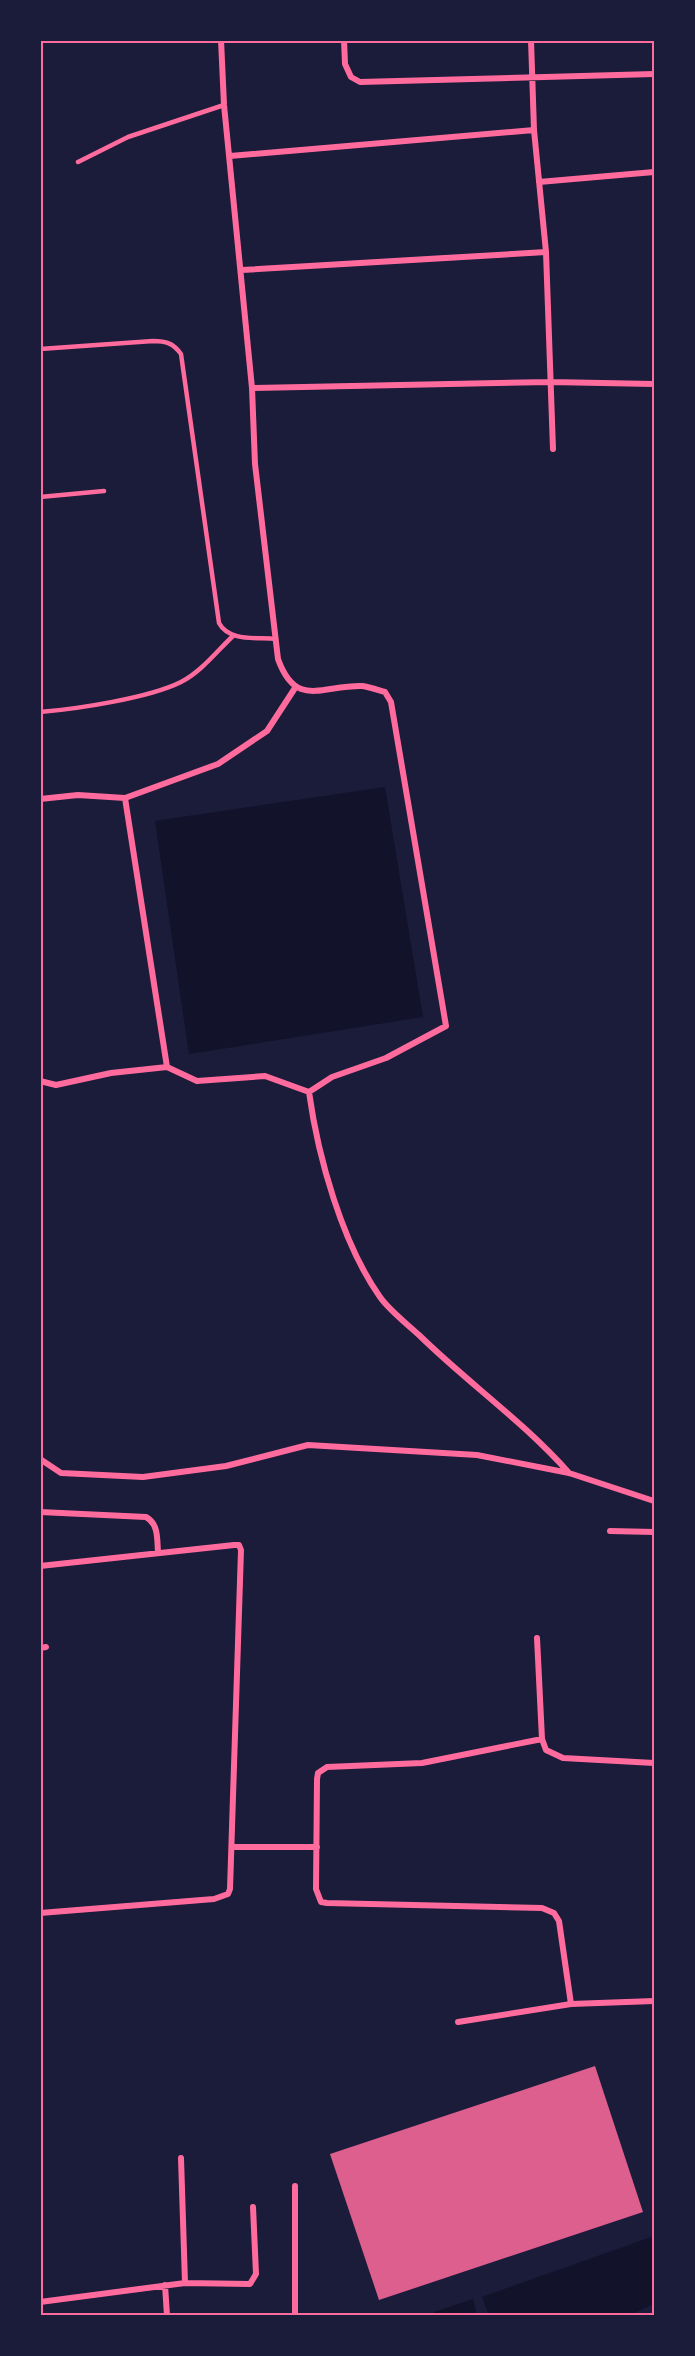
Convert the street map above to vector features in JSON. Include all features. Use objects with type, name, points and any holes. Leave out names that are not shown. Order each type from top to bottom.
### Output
[{"type":"street","points":[[221,40],[224,105],[252,388],[255,464],[278,658],[284,676],[295,688],[316,692],[363,686],[385,692],[391,702],[446,1026],[386,1058],[332,1077],[309,1092]]},
{"type":"street","points":[[344,40],[345,64],[351,77],[360,82],[654,74]]},
{"type":"street","points":[[531,40],[534,130],[546,252],[554,449]]},
{"type":"street","points":[[230,156],[534,130]]},
{"type":"street","points":[[539,182],[654,172]]},
{"type":"street","points":[[242,270],[546,252]]},
{"type":"street","points":[[252,388],[550,382],[654,384]]},
{"type":"street","points":[[40,799],[78,795],[125,798],[218,764],[267,731],[295,688]]},
{"type":"street","points":[[125,798],[167,1067]]},
{"type":"street","points":[[40,1081],[56,1085],[111,1073],[167,1067],[197,1081],[265,1076],[309,1092]]},
{"type":"street","points":[[309,1092],[315,1137],[346,1234],[380,1297],[457,1372],[542,1442],[569,1473]]},
{"type":"street","points":[[40,1459],[61,1473],[143,1477],[226,1466],[308,1445],[477,1455],[569,1473],[654,1501]]},
{"type":"street","points":[[40,1512],[146,1517],[152,1520],[156,1528],[158,1553]]},
{"type":"street","points":[[610,1532],[654,1532]]},
{"type":"street","points":[[40,1566],[234,1545],[239,1545],[241,1550],[230,1889],[221,1898],[40,1913]]},
{"type":"street","points":[[537,1638],[542,1739],[546,1750],[563,1758],[654,1763]]},
{"type":"street","points":[[542,1739],[422,1763],[322,1769],[317,1779],[316,1889],[321,1902],[542,1908],[554,1913],[559,1921],[571,2004]]},
{"type":"street","points":[[232,1847],[317,1847]]},
{"type":"street","points":[[458,2022],[571,2004],[654,2001]]},
{"type":"street","points":[[181,2158],[185,2283]]},
{"type":"street","points":[[295,2186],[295,2316]]},
{"type":"street","points":[[40,2302],[185,2283],[243,2286],[254,2281],[256,2274],[253,2207]]},
{"type":"street","points":[[165,2285],[166,2316]]},
{"type":"lane","points":[[78,162],[128,136],[224,105]]},
{"type":"lane","points":[[40,350],[153,341],[165,341],[175,346],[181,354],[217,610],[223,630],[233,636],[276,639]]},
{"type":"lane","points":[[40,497],[104,491]]},
{"type":"lane","points":[[40,712],[73,709],[167,688],[192,675],[233,636]]},
{"type":"shaded area","points":[[385,787],[423,1017],[189,1054],[155,821]]},
{"type":"shaded area","points":[[654,2236],[654,2304],[629,2315],[489,2315],[482,2297]]},
{"type":"shaded area","points":[[473,2299],[477,2315],[435,2315],[434,2312]]},
{"type":"building","points":[[595,2066],[643,2212],[379,2300],[330,2154]]}]
